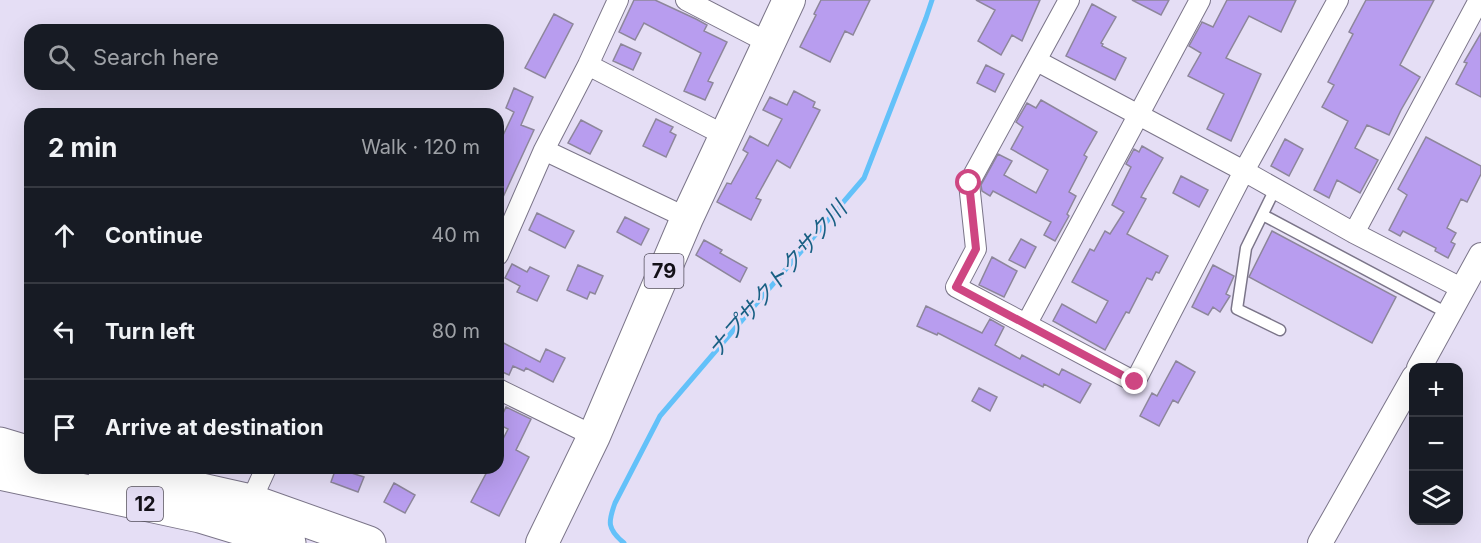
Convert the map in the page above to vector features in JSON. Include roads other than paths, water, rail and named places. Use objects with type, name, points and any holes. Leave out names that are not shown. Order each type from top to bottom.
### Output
[{"type":"highway","points":[[0,444],[24,451]]},
{"type":"highway","name":"12","points":[[0,473],[200,516],[289,543]]},
{"type":"highway","name":"12","points":[[131,474],[251,501],[369,543]]},
{"type":"main road","name":"79","points":[[542,543],[594,436],[687,218],[789,0]]},
{"type":"street","points":[[504,241],[544,150],[588,65],[618,0]]},
{"type":"street","points":[[686,0],[769,43]]},
{"type":"street","points":[[1070,0],[969,183],[976,249],[956,287],[1135,382],[1331,2]]},
{"type":"street","points":[[1026,323],[1200,0]]},
{"type":"street","points":[[1354,233],[1479,0]]},
{"type":"street","points":[[1037,61],[1244,171],[1354,233],[1463,289]]},
{"type":"street","points":[[588,65],[726,136]]},
{"type":"street","points":[[544,150],[687,218]]},
{"type":"street","points":[[1422,363],[1481,255]]},
{"type":"street","points":[[1320,543],[1409,384]]},
{"type":"street","points":[[504,392],[594,436]]},
{"type":"street","points":[[251,501],[263,474]]},
{"type":"lane","points":[[1275,189],[1246,248],[1238,309],[1280,330]]},
{"type":"lane","points":[[1263,215],[1449,314]]},
{"type":"waterway","name":"ナプサクトクサク川","points":[[624,543],[614,534],[610,525],[611,515],[660,416],[864,178],[932,0]]}]
